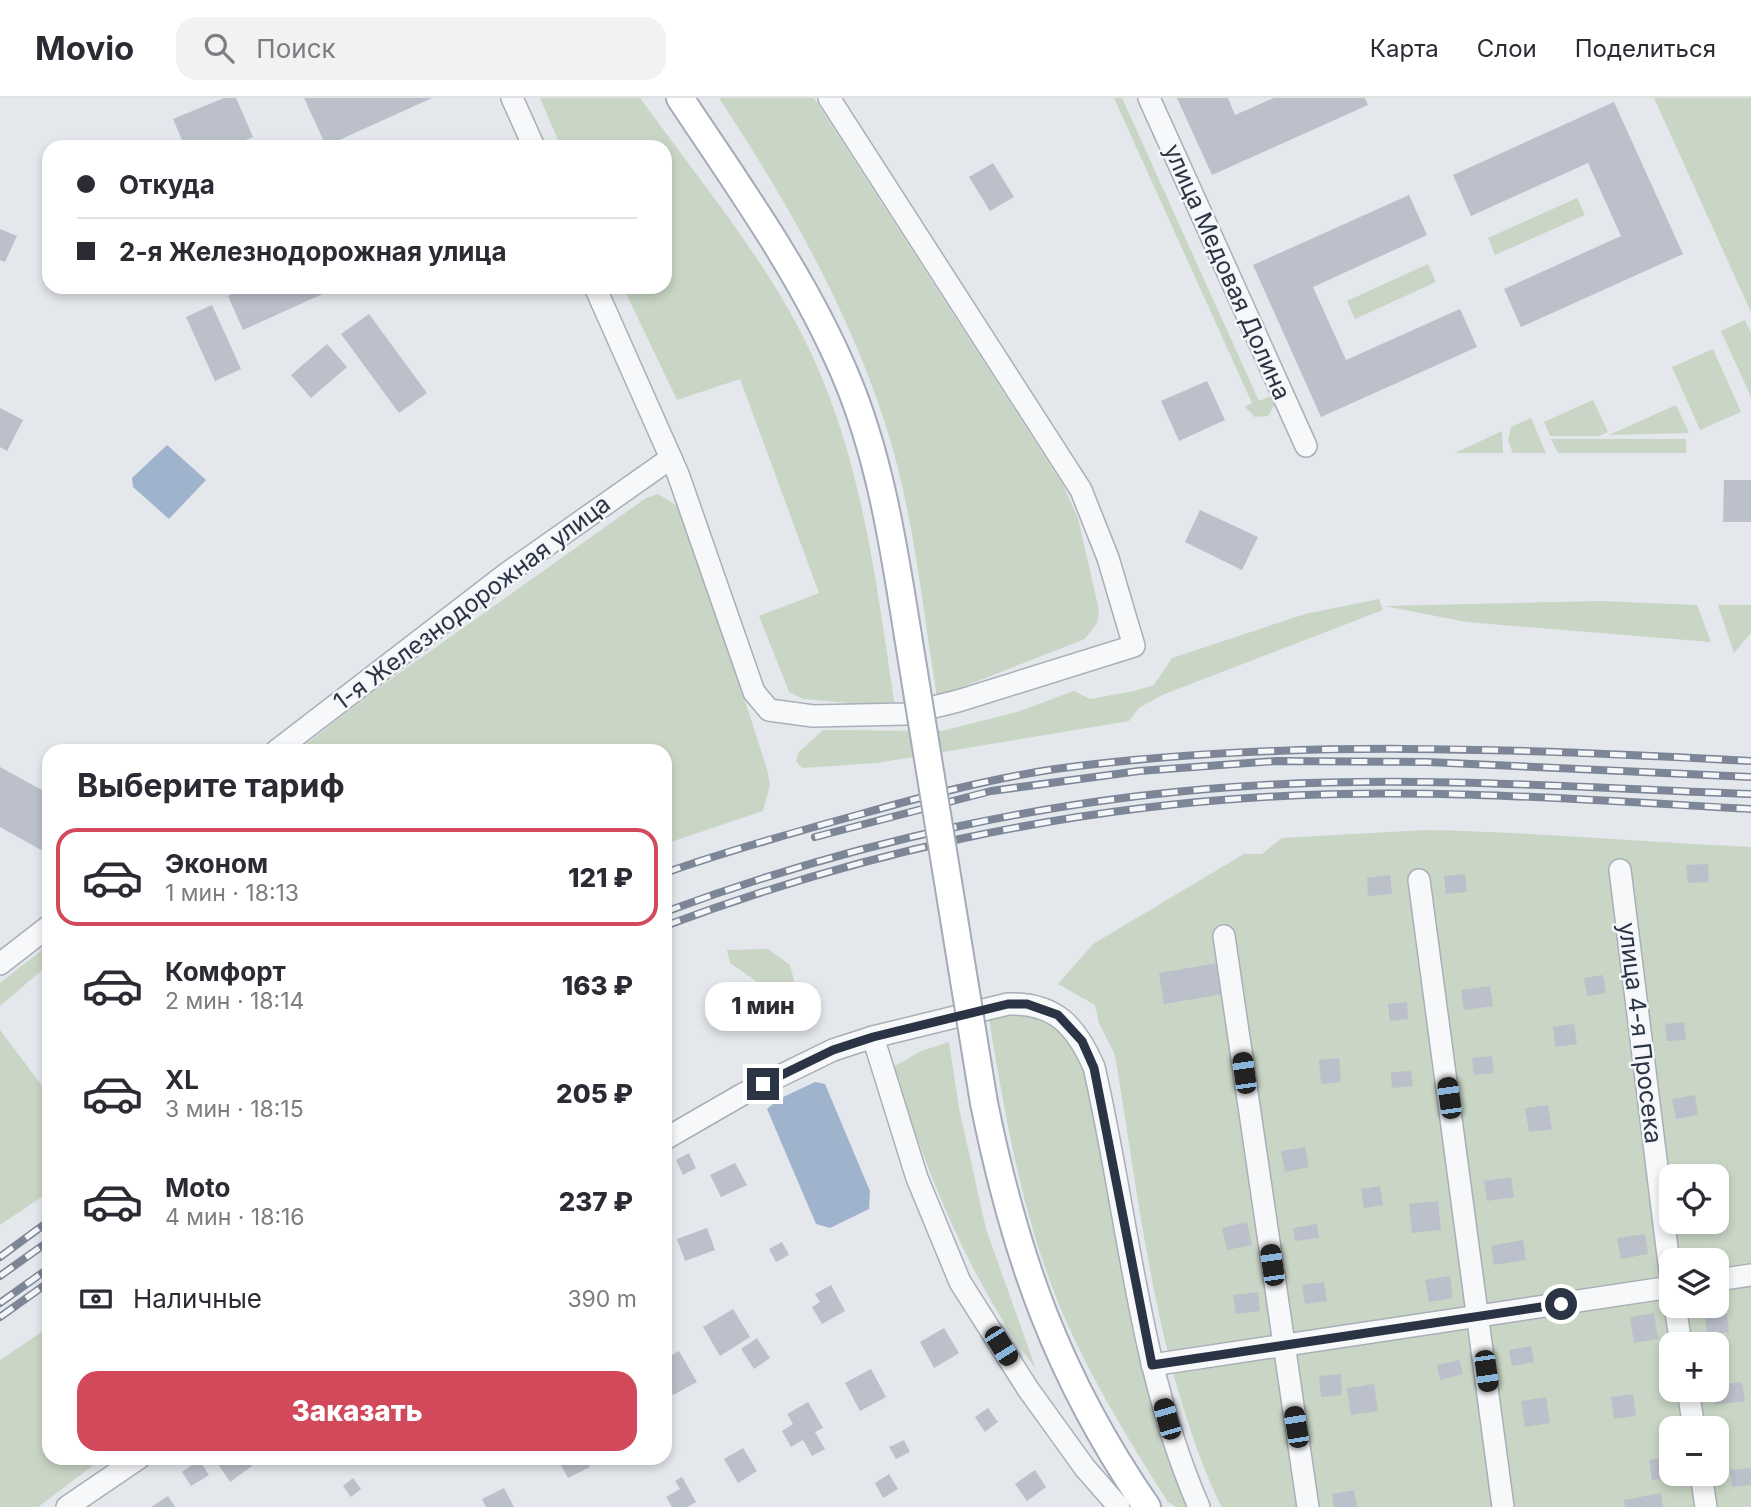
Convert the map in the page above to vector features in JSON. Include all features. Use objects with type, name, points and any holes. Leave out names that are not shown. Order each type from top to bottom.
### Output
[{"type":"main road","points":[[680,98],[783,254],[820,320],[845,374],[884,502],[984,1104],[1010,1220],[1037,1304],[1107,1446],[1147,1507]]},
{"type":"street","points":[[512,98],[531,140]]},
{"type":"street","points":[[598,294],[671,458],[704,541],[754,692],[758,700],[772,712],[813,716],[905,714],[958,702],[1134,646],[1108,558],[1081,490],[829,98]]},
{"type":"street","name":"улица Медовая Долина","points":[[1149,98],[1306,446]]},
{"type":"street","name":"1-я Железнодорожная улица","points":[[285,744],[506,574],[671,458]]},
{"type":"street","name":"улица 4-я Просека","points":[[1620,870],[1667,1248]]},
{"type":"street","points":[[1419,880],[1503,1507]]},
{"type":"street","points":[[0,964],[42,931]]},
{"type":"street","points":[[1224,936],[1307,1507]]},
{"type":"street","points":[[672,1135],[803,1064],[873,1037],[1008,1004],[1027,1004],[1049,1011],[1073,1029],[1082,1041],[1094,1068],[1152,1365],[1178,1459],[1199,1507]]},
{"type":"street","points":[[873,1037],[917,1178],[960,1282],[1036,1401],[1093,1479],[1119,1507]]},
{"type":"street","points":[[1729,1278],[1751,1275]]},
{"type":"street","points":[[1152,1365],[1283,1348],[1659,1289]]},
{"type":"street","points":[[67,1507],[129,1465]]},
{"type":"street","points":[[1703,1486],[1706,1507]]},
{"type":"green space","points":[[540,98],[640,98],[671,140],[558,140]]},
{"type":"green space","points":[[719,98],[814,98],[1063,485],[1078,518],[1099,610],[1097,623],[1085,639],[937,697],[903,491],[885,423],[870,380],[813,255],[768,175]]},
{"type":"green space","points":[[1114,98],[1122,98],[1259,401],[1273,395],[1275,404],[1268,416],[1255,417],[1245,407],[1252,403]]},
{"type":"green space","points":[[1654,98],[1751,98],[1751,312]]},
{"type":"green space","points":[[672,141],[765,271],[787,307],[824,383],[839,424],[862,507],[897,719],[862,720],[862,704],[803,699],[789,692],[759,616],[819,593],[740,379],[677,400],[626,294],[672,294]]},
{"type":"green space","points":[[1577,198],[1585,215],[1495,255],[1488,238]]},
{"type":"green space","points":[[1428,264],[1436,282],[1355,319],[1347,301]]},
{"type":"green space","points":[[1745,320],[1751,333],[1751,397],[1721,331]]},
{"type":"green space","points":[[1713,349],[1741,412],[1700,430],[1672,367]]},
{"type":"green space","points":[[1593,400],[1608,432],[1599,436],[1550,436],[1544,422]]},
{"type":"green space","points":[[1676,405],[1689,433],[1609,435]]},
{"type":"green space","points":[[1531,418],[1546,453],[1513,453],[1508,441],[1511,427]]},
{"type":"green space","points":[[1502,431],[1503,453],[1455,453]]},
{"type":"green space","points":[[1551,439],[1686,439],[1686,453],[1558,453]]},
{"type":"green space","points":[[658,494],[676,505],[713,602],[767,769],[770,785],[763,811],[672,842],[672,744],[306,744],[370,694],[646,498]]},
{"type":"green space","points":[[1379,599],[1383,610],[1162,695],[1139,708],[1129,721],[877,763],[802,768],[796,761],[799,752],[823,730],[942,731],[1017,712],[1074,691],[1090,699],[1134,691],[1154,685],[1172,658],[1305,614]]},
{"type":"green space","points":[[1600,601],[1697,605],[1711,642],[1466,622],[1385,606]]},
{"type":"green space","points":[[1718,605],[1751,605],[1751,633],[1734,653]]},
{"type":"green space","points":[[1425,830],[1751,847],[1751,1507],[1222,1507],[1197,1447],[1164,1337],[1142,1225],[1115,1055],[1099,1023],[1095,1005],[1058,984],[1093,944],[1244,854],[1262,854],[1282,838]]},
{"type":"green space","points":[[768,949],[790,965],[797,992],[785,1001],[730,963],[727,950]]},
{"type":"green space","points":[[42,950],[42,970],[0,1006],[0,983]]},
{"type":"green space","points":[[1036,1012],[1080,1047],[1187,1507],[1176,1507],[1168,1502],[1107,1402],[1067,1324],[1032,1228],[1014,1157],[988,1014]]},
{"type":"green space","points":[[0,1030],[42,1086],[42,1197],[0,1225]]},
{"type":"green space","points":[[949,1042],[959,1108],[986,1229],[1036,1369],[991,1301],[954,1228],[922,1151],[895,1074],[895,1066],[921,1051]]},
{"type":"green space","points":[[42,1332],[42,1465],[94,1465],[38,1507],[0,1507],[0,1360]]},
{"type":"water","points":[[167,445],[206,480],[169,519],[133,487],[132,478]]},
{"type":"water","points":[[815,1082],[825,1084],[870,1191],[869,1209],[830,1228],[816,1224],[767,1109],[779,1099]]},
{"type":"building","points":[[224,98],[236,98],[253,137],[246,140],[182,140],[173,119]]},
{"type":"building","points":[[304,98],[432,98],[339,140],[323,140]]},
{"type":"building","points":[[1177,98],[1228,98],[1235,115],[1274,98],[1365,98],[1368,105],[1212,175]]},
{"type":"building","points":[[1614,102],[1683,254],[1521,327],[1504,289],[1621,236],[1588,163],[1471,216],[1453,175]]},
{"type":"building","points":[[993,163],[1014,197],[990,211],[969,177]]},
{"type":"building","points":[[1409,195],[1427,235],[1313,287],[1346,360],[1460,309],[1477,347],[1321,417],[1253,265]]},
{"type":"building","points":[[0,229],[17,236],[5,262],[0,260]]},
{"type":"building","points":[[232,294],[323,294],[243,330],[228,296]]},
{"type":"building","points":[[212,305],[241,369],[215,381],[186,317]]},
{"type":"building","points":[[369,314],[427,393],[399,413],[341,334]]},
{"type":"building","points":[[327,344],[347,367],[311,398],[291,375]]},
{"type":"building","points":[[1207,381],[1225,420],[1179,441],[1161,401]]},
{"type":"building","points":[[0,408],[23,420],[7,451],[0,447]]},
{"type":"building","points":[[1724,480],[1751,480],[1751,522],[1723,522]]},
{"type":"building","points":[[1200,510],[1258,537],[1242,570],[1185,542]]},
{"type":"building","points":[[0,767],[42,790],[42,850],[0,827]]},
{"type":"building","points":[[1708,864],[1709,882],[1688,883],[1686,865]]},
{"type":"building","points":[[1465,874],[1467,892],[1446,894],[1444,876]]},
{"type":"building","points":[[1390,875],[1392,894],[1368,896],[1367,878]]},
{"type":"building","points":[[1218,963],[1224,994],[1164,1004],[1159,973]]},
{"type":"building","points":[[1603,975],[1606,993],[1587,996],[1584,978]]},
{"type":"building","points":[[1490,986],[1493,1006],[1464,1010],[1461,990]]},
{"type":"building","points":[[1407,1002],[1408,1019],[1390,1021],[1388,1004]]},
{"type":"building","points":[[1684,1022],[1686,1040],[1667,1041],[1665,1024]]},
{"type":"building","points":[[1574,1024],[1577,1044],[1555,1047],[1553,1027]]},
{"type":"building","points":[[1492,1056],[1494,1073],[1474,1075],[1472,1058]]},
{"type":"building","points":[[1339,1058],[1341,1082],[1321,1084],[1319,1060]]},
{"type":"building","points":[[1411,1071],[1413,1086],[1392,1088],[1391,1072]]},
{"type":"building","points":[[1695,1095],[1698,1115],[1676,1119],[1672,1099]]},
{"type":"building","points":[[1548,1105],[1552,1129],[1529,1132],[1525,1108]]},
{"type":"building","points":[[1305,1147],[1309,1167],[1285,1172],[1281,1151]]},
{"type":"building","points":[[689,1153],[696,1168],[683,1175],[676,1160]]},
{"type":"building","points":[[735,1163],[747,1185],[721,1197],[710,1175]]},
{"type":"building","points":[[1511,1177],[1514,1197],[1487,1201],[1484,1181]]},
{"type":"building","points":[[1380,1186],[1383,1205],[1364,1208],[1361,1189]]},
{"type":"building","points":[[1438,1201],[1441,1230],[1412,1233],[1409,1204]]},
{"type":"building","points":[[1247,1222],[1252,1245],[1227,1250],[1222,1228]]},
{"type":"building","points":[[1317,1224],[1319,1238],[1295,1241],[1293,1228]]},
{"type":"building","points":[[707,1228],[715,1250],[685,1261],[677,1239]]},
{"type":"building","points":[[1645,1234],[1648,1254],[1621,1259],[1617,1238]]},
{"type":"building","points":[[1523,1240],[1526,1260],[1494,1265],[1491,1246]]},
{"type":"building","points":[[782,1242],[789,1255],[776,1262],[769,1249]]},
{"type":"building","points":[[1450,1276],[1453,1298],[1429,1302],[1425,1280]]},
{"type":"building","points":[[1324,1282],[1327,1301],[1305,1304],[1302,1285]]},
{"type":"building","points":[[831,1285],[845,1311],[822,1324],[812,1307],[820,1302],[815,1294]]},
{"type":"building","points":[[1258,1292],[1260,1311],[1236,1314],[1233,1295]]},
{"type":"building","points":[[733,1309],[750,1337],[720,1356],[703,1327]]},
{"type":"building","points":[[1654,1313],[1658,1339],[1634,1343],[1630,1317]]},
{"type":"building","points":[[1705,1318],[1727,1318],[1729,1332],[1707,1332]]},
{"type":"building","points":[[944,1328],[959,1353],[934,1368],[920,1342]]},
{"type":"building","points":[[757,1338],[770,1358],[754,1369],[741,1349]]},
{"type":"building","points":[[1531,1346],[1534,1362],[1512,1366],[1509,1350]]},
{"type":"building","points":[[679,1351],[697,1382],[673,1395],[672,1393],[672,1355]]},
{"type":"building","points":[[1459,1360],[1463,1374],[1440,1380],[1437,1365]]},
{"type":"building","points":[[871,1369],[886,1397],[860,1411],[845,1383]]},
{"type":"building","points":[[1341,1374],[1342,1395],[1321,1397],[1319,1376]]},
{"type":"building","points":[[1742,1382],[1745,1401],[1715,1405],[1715,1402],[1729,1402],[1729,1384]]},
{"type":"building","points":[[1374,1384],[1378,1411],[1351,1415],[1347,1388]]},
{"type":"building","points":[[1633,1394],[1636,1416],[1614,1419],[1611,1397]]},
{"type":"building","points":[[1546,1397],[1550,1423],[1525,1427],[1521,1401]]},
{"type":"building","points":[[808,1402],[823,1428],[815,1432],[825,1449],[812,1456],[803,1440],[791,1447],[782,1431],[793,1424],[787,1414]]},
{"type":"building","points":[[988,1408],[998,1422],[985,1432],[975,1417]]},
{"type":"building","points":[[904,1440],[910,1452],[896,1459],[889,1447]]},
{"type":"building","points":[[743,1448],[757,1471],[738,1483],[724,1459]]},
{"type":"building","points":[[1659,1458],[1659,1479],[1652,1480],[1649,1460]]},
{"type":"building","points":[[192,1465],[202,1465],[209,1475],[191,1486],[182,1472]]},
{"type":"building","points":[[219,1465],[251,1465],[252,1466],[230,1482]]},
{"type":"building","points":[[561,1465],[589,1465],[590,1467],[568,1478]]},
{"type":"building","points":[[1751,1468],[1751,1485],[1732,1487],[1730,1470]]},
{"type":"building","points":[[1035,1470],[1046,1487],[1027,1501],[1015,1484]]},
{"type":"building","points":[[889,1474],[898,1489],[883,1498],[875,1483]]},
{"type":"building","points":[[682,1477],[696,1502],[687,1507],[672,1507],[666,1497],[680,1489],[675,1481]]},
{"type":"building","points":[[353,1478],[361,1489],[351,1497],[343,1486]]},
{"type":"building","points":[[504,1488],[514,1507],[486,1507],[482,1499]]},
{"type":"building","points":[[1354,1490],[1357,1507],[1334,1507],[1332,1494]]},
{"type":"building","points":[[1661,1493],[1663,1507],[1625,1507],[1624,1500]]},
{"type":"building","points":[[168,1496],[175,1507],[151,1507]]},
{"type":"railway","points":[[672,871],[787,835],[957,788],[1055,769],[1142,759],[1229,753],[1403,749],[1751,761]]},
{"type":"railway","points":[[815,837],[991,791],[1139,771],[1277,761],[1428,762],[1751,777]]},
{"type":"railway","points":[[672,910],[811,864],[960,826],[1036,811],[1188,791],[1264,785],[1386,782],[1751,794]]},
{"type":"railway","points":[[672,923],[810,877],[960,839],[1035,824],[1188,803],[1264,797],[1386,793],[1751,809]]},
{"type":"railway","points":[[0,1257],[42,1226]]},
{"type":"railway","points":[[0,1276],[42,1246]]},
{"type":"railway","points":[[0,1303],[42,1273]]},
{"type":"railway","points":[[0,1317],[42,1287]]},
{"type":"route","points":[[763,1084],[833,1050],[988,1007],[1027,1004],[1058,1015],[1082,1041],[1094,1068],[1152,1365],[1283,1348],[1561,1304]]}]
